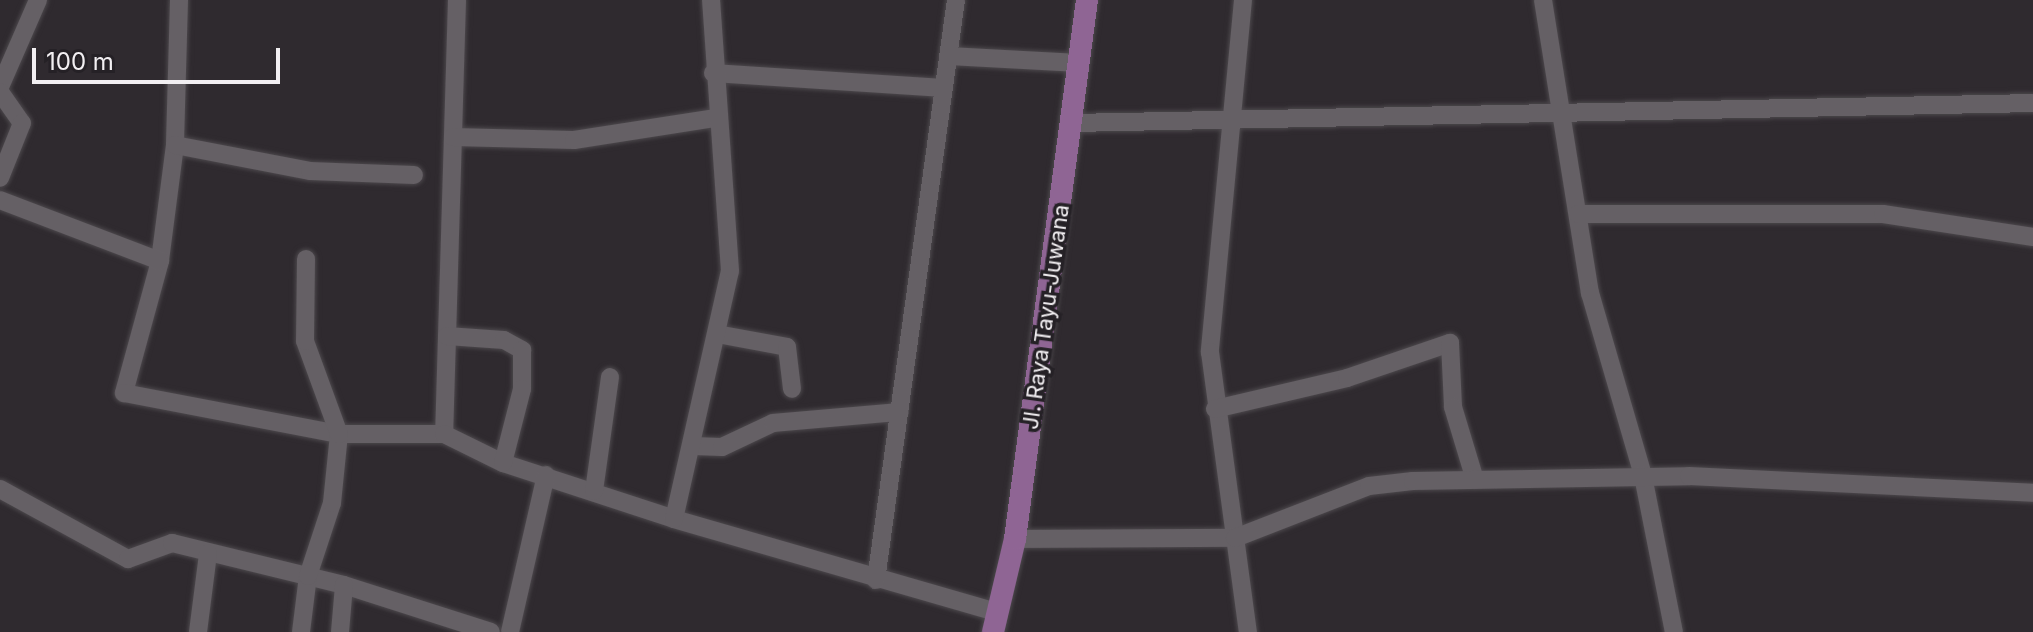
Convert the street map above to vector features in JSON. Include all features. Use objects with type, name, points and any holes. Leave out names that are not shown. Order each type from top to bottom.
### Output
[{"type":"main road","name":"Jl. Raya Tayu-Juwana","points":[[996,622],[1015,539],[1087,0]]},
{"type":"street","points":[[0,178],[22,123],[0,90],[38,0]]},
{"type":"street","points":[[179,0],[175,145],[160,261],[124,393],[339,434],[444,434],[503,463],[876,580],[996,622]]},
{"type":"street","points":[[444,434],[457,0]]},
{"type":"street","points":[[674,519],[693,446],[730,271],[714,118],[711,0]]},
{"type":"street","points":[[876,580],[956,0]]},
{"type":"street","points":[[1243,0],[1214,278],[1215,409],[1248,632]]},
{"type":"street","points":[[1543,0],[1558,116],[1590,293],[1643,476],[1674,632]]},
{"type":"street","points":[[949,56],[1079,63]]},
{"type":"street","points":[[713,73],[944,88]]},
{"type":"street","points":[[1072,123],[1558,116],[2033,103]]},
{"type":"street","points":[[453,137],[574,140],[714,118]]},
{"type":"street","points":[[175,145],[310,171],[414,175]]},
{"type":"street","points":[[0,200],[160,261]]},
{"type":"street","points":[[1578,214],[1883,214],[2033,237]]},
{"type":"street","points":[[301,632],[308,576],[332,503],[339,434],[305,341],[306,259]]},
{"type":"street","points":[[717,334],[787,347],[792,389]]},
{"type":"street","points":[[447,336],[504,340],[522,350],[522,389],[503,463]]},
{"type":"street","points":[[1215,409],[1347,378],[1450,343],[1453,407],[1475,480]]},
{"type":"street","points":[[594,491],[610,377]]},
{"type":"street","points":[[693,446],[722,447],[773,423],[900,412]]},
{"type":"street","points":[[510,632],[546,475]]},
{"type":"street","points":[[1015,539],[1235,538],[1369,486],[1475,480],[1643,476],[2033,493]]},
{"type":"street","points":[[0,489],[128,559],[172,543],[344,585],[491,632]]},
{"type":"street","points":[[198,632],[208,554]]},
{"type":"street","points":[[340,632],[344,585]]}]
